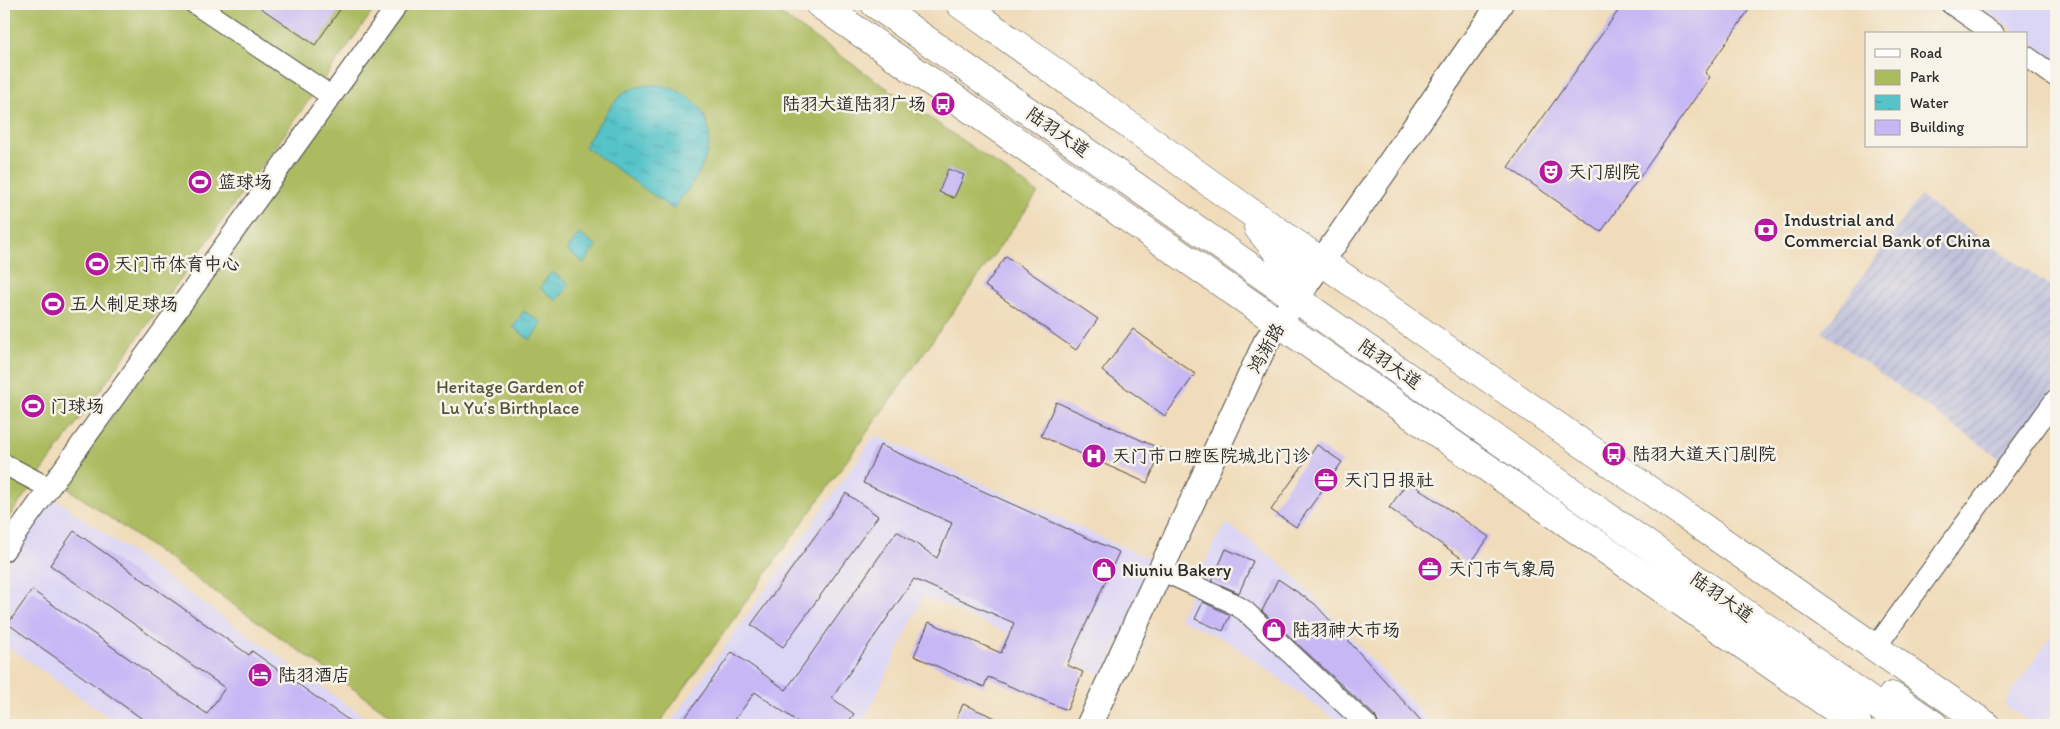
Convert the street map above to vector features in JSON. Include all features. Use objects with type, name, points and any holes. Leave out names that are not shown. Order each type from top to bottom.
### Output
[{"type":"main road","points":[[819,4],[1858,725]]},
{"type":"main road","name":"陆羽大道","points":[[874,4],[1934,725]]},
{"type":"main road","name":"陆羽大道","points":[[904,4],[1300,292],[1905,725]]},
{"type":"main road","points":[[960,4],[1239,204],[1986,725]]},
{"type":"main road","points":[[1239,204],[1300,292]]},
{"type":"main road","points":[[1219,283],[1300,292]]},
{"type":"street","points":[[195,4],[331,96]]},
{"type":"street","points":[[4,551],[398,4]]},
{"type":"street","name":"鸿渐路","points":[[1089,725],[1256,362],[1278,324],[1500,4]]},
{"type":"street","points":[[1951,4],[1991,32]]},
{"type":"street","points":[[2028,57],[2056,77]]},
{"type":"street","points":[[1875,648],[2056,399]]},
{"type":"street","points":[[4,464],[49,488]]},
{"type":"street","points":[[1160,570],[1231,602],[1245,611],[1367,725]]},
{"type":"shaded area","points":[[1976,4],[2056,4],[2056,60],[2028,40],[2028,32],[2016,32]]},
{"type":"shaded area","points":[[1920,196],[2056,290],[2056,388],[2003,461],[1822,332]]},
{"type":"shaded area","points":[[875,435],[1154,561],[1103,676],[924,596],[862,725],[669,725]]},
{"type":"shaded area","points":[[54,498],[376,725],[120,725],[4,644],[4,568]]},
{"type":"shaded area","name":"陆羽神大市场","points":[[1227,523],[1286,568],[1433,725],[1343,725],[1229,642],[1179,618],[1216,539]]},
{"type":"shaded area","points":[[2056,629],[2056,725],[2035,725],[2004,704]]},
{"type":"green space","name":"天门市体育中心","points":[[4,4],[378,4],[4,524]]},
{"type":"green space","name":"Heritage Garden of Lu Yu’s Birthplace","points":[[409,4],[766,4],[1038,193],[658,725],[405,725],[63,485]]},
{"type":"water","points":[[659,85],[686,95],[695,103],[703,112],[709,136],[708,149],[703,164],[694,182],[673,209],[584,146],[622,94],[636,88]]},
{"type":"water","points":[[579,234],[596,246],[584,263],[567,250]]},
{"type":"water","points":[[551,272],[569,284],[557,301],[540,288]]},
{"type":"water","points":[[524,311],[542,323],[530,340],[513,327]]},
{"type":"building","points":[[255,4],[344,4],[315,45]]},
{"type":"building","points":[[1623,4],[1753,4],[1705,73],[1710,77],[1601,232],[1508,167]]},
{"type":"building","points":[[948,169],[964,175],[954,198],[939,192]]},
{"type":"building","points":[[1006,256],[1098,319],[1076,350],[985,286]]},
{"type":"building","points":[[1133,329],[1195,374],[1165,416],[1102,371]]},
{"type":"building","points":[[1056,402],[1163,450],[1147,483],[1041,436]]},
{"type":"building","points":[[880,445],[1119,552],[1067,665],[1083,672],[1067,710],[988,677],[984,687],[914,656],[929,622],[1001,653],[1014,623],[914,579],[832,698],[854,714],[846,725],[802,725],[755,692],[731,725],[680,725],[732,652],[786,690],[897,531],[937,558],[952,523],[863,483]]},
{"type":"building","points":[[1317,445],[1342,462],[1296,527],[1271,510]]},
{"type":"building","points":[[1408,481],[1489,537],[1470,564],[1389,508]]},
{"type":"building","points":[[846,493],[878,516],[783,647],[751,625]]},
{"type":"building","points":[[74,531],[249,655],[252,651],[355,725],[151,725],[8,624],[32,590],[207,714],[225,688],[50,565]]},
{"type":"building","points":[[1226,549],[1253,561],[1239,593],[1212,581]]},
{"type":"building","points":[[1278,579],[1315,604],[1425,725],[1379,725],[1375,716],[1262,611]]},
{"type":"building","points":[[1203,602],[1230,615],[1223,631],[1195,619]]},
{"type":"building","points":[[963,704],[1012,725],[954,725]]},
{"type":"place","name":"陆羽大道陆羽广场","points":[[943,104]]},
{"type":"place","name":"天门剧院","points":[[1551,172]]},
{"type":"place","name":"篮球场","points":[[200,182]]},
{"type":"place","name":"Industrial and Commercial Bank of China","points":[[1766,230]]},
{"type":"place","name":"天门市体育中心","points":[[97,264]]},
{"type":"place","name":"五人制足球场","points":[[53,304]]},
{"type":"place","name":"门球场","points":[[33,406]]},
{"type":"place","name":"陆羽大道天门剧院","points":[[1614,454]]},
{"type":"place","name":"天门市口腔医院城北门诊","points":[[1094,456]]},
{"type":"place","name":"天门日报社","points":[[1326,480]]},
{"type":"place","name":"天门市气象局","points":[[1430,569]]},
{"type":"place","name":"Niuniu Bakery","points":[[1104,570]]},
{"type":"place","name":"陆羽神大市场","points":[[1274,630]]},
{"type":"place","name":"陆羽酒店","points":[[260,675]]}]
